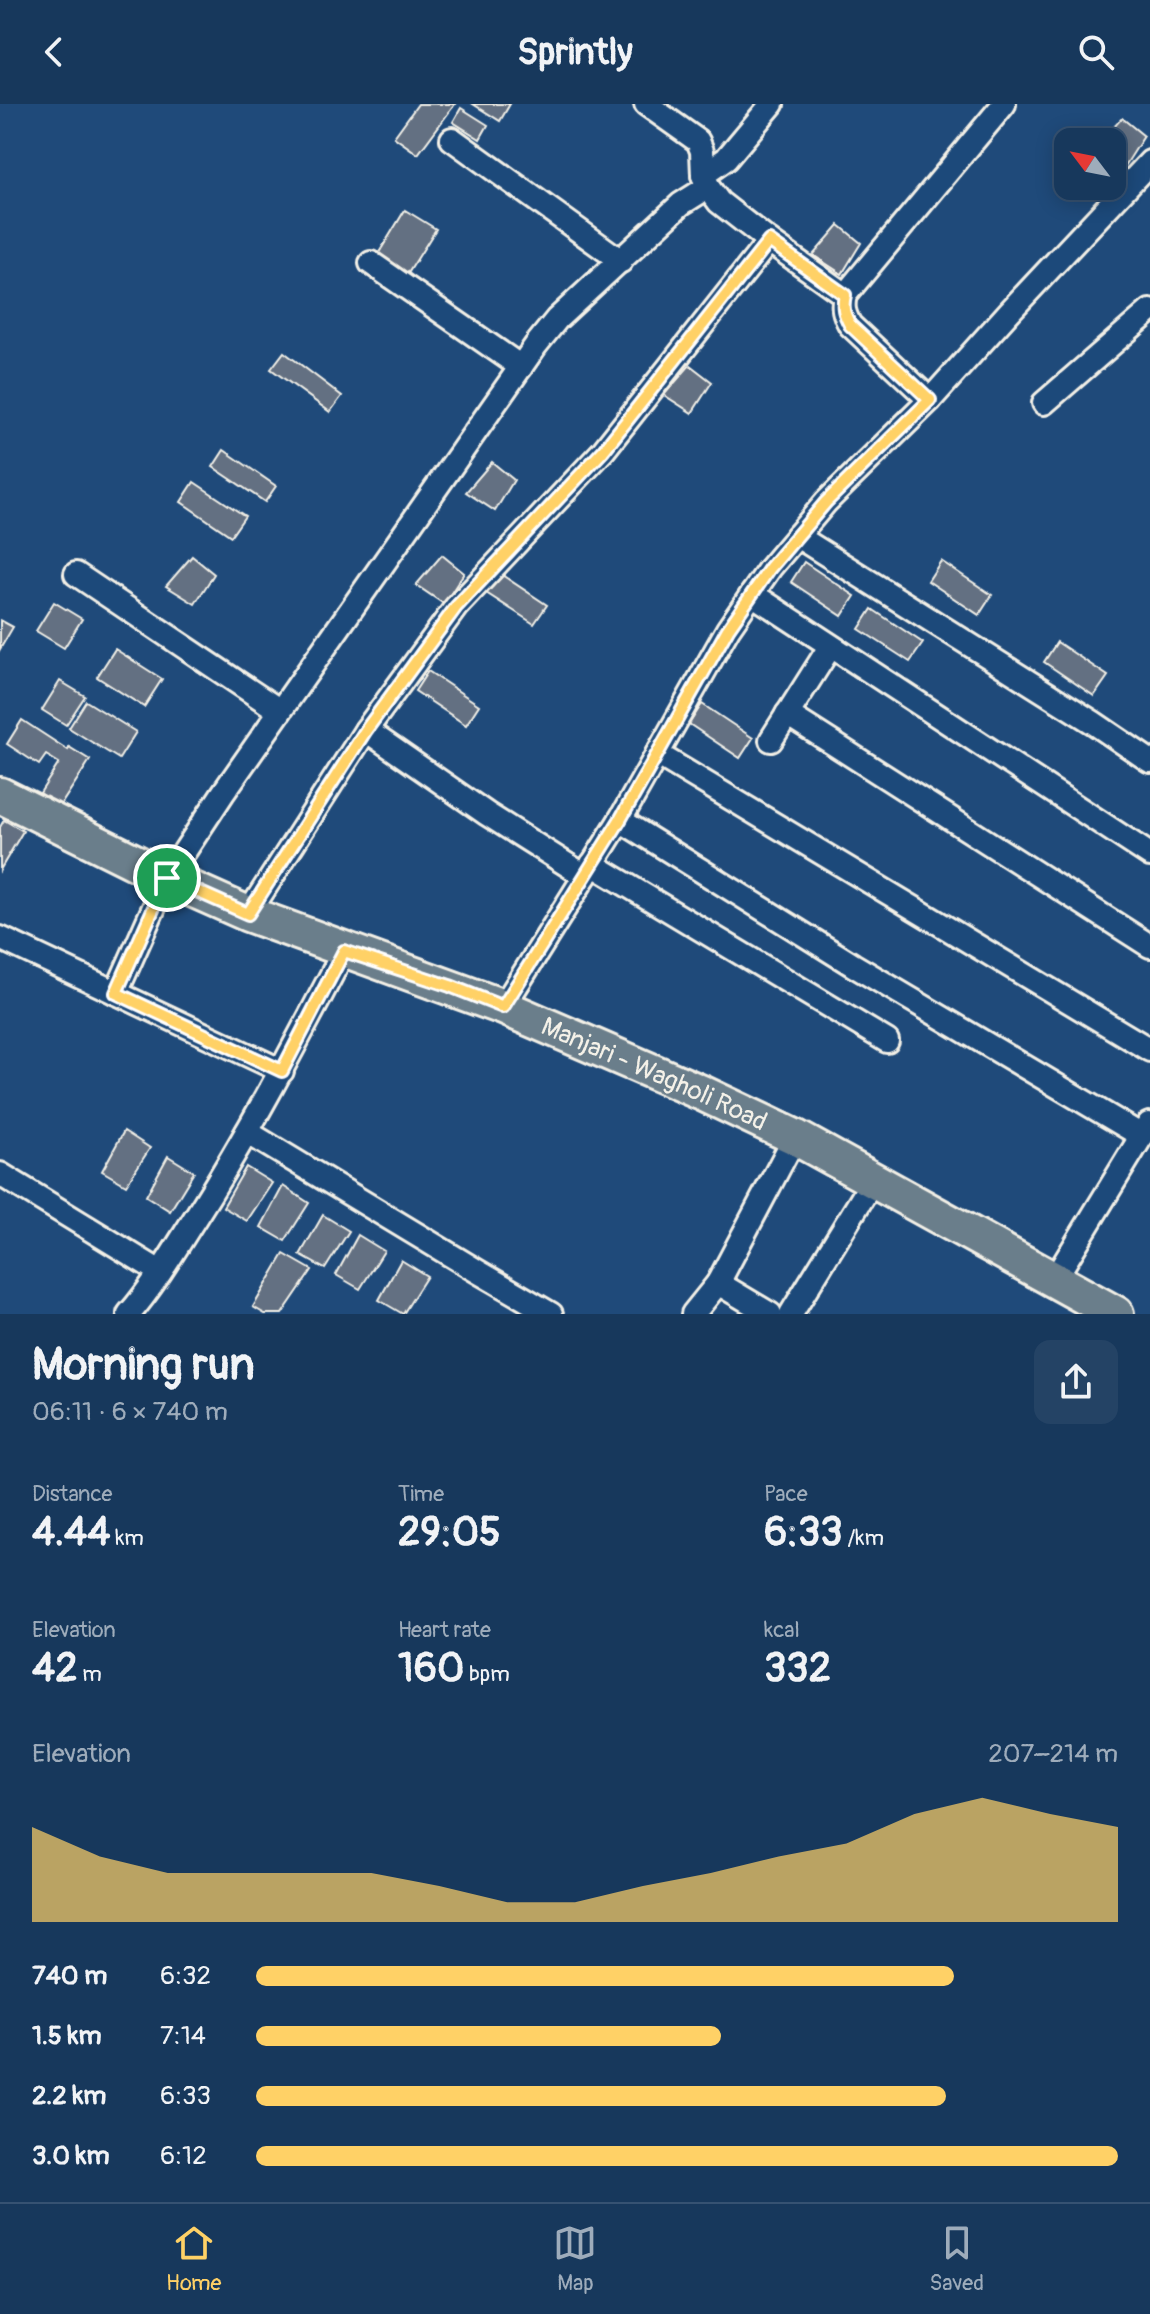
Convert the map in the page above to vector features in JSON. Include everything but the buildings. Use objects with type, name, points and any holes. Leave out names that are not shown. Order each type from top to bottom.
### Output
[{"type":"main road","name":"Manjari - Wagholi Road","points":[[0,795],[167,878],[248,914],[344,951],[450,986],[702,1093],[874,1179],[1116,1314]]},
{"type":"street","points":[[646,104],[698,141],[706,181],[726,208],[845,295]]},
{"type":"street","points":[[116,993],[167,878],[521,367],[557,319],[706,181],[772,104]]},
{"type":"street","points":[[930,400],[850,325],[844,313],[845,295],[1004,104]]},
{"type":"street","points":[[452,139],[621,261]]},
{"type":"street","points":[[503,1007],[620,820],[728,629],[770,568],[826,502],[930,400],[1020,299],[1150,162]]},
{"type":"street","points":[[248,914],[366,730],[456,607],[603,451],[769,241]]},
{"type":"street","points":[[371,263],[521,367]]},
{"type":"street","points":[[1044,403],[1150,311]]},
{"type":"street","points":[[797,536],[1150,761]]},
{"type":"street","points":[[76,574],[280,711]]},
{"type":"street","points":[[752,594],[1150,855]]},
{"type":"street","points":[[771,740],[830,647]]},
{"type":"street","points":[[787,714],[1150,946]]},
{"type":"street","points":[[366,730],[487,814],[887,1041]]},
{"type":"street","points":[[657,754],[1150,1050]]},
{"type":"street","points":[[620,820],[1144,1141],[1054,1280]]},
{"type":"street","points":[[0,938],[282,1071]]},
{"type":"street","points":[[129,1314],[160,1272],[247,1132],[344,951]]},
{"type":"street","points":[[247,1132],[551,1314]]},
{"type":"street","points":[[693,1314],[718,1283],[795,1137]]},
{"type":"street","points":[[0,1174],[160,1272]]},
{"type":"street","points":[[791,1314],[874,1179]]},
{"type":"street","points":[[718,1283],[770,1314]]},
{"type":"route","points":[[769,241],[845,295],[844,313],[850,325],[930,400],[826,502],[770,568],[728,629],[620,820],[503,1007],[344,951],[282,1071],[116,993],[167,878],[248,914],[366,730],[456,607],[603,451],[769,241]]}]
